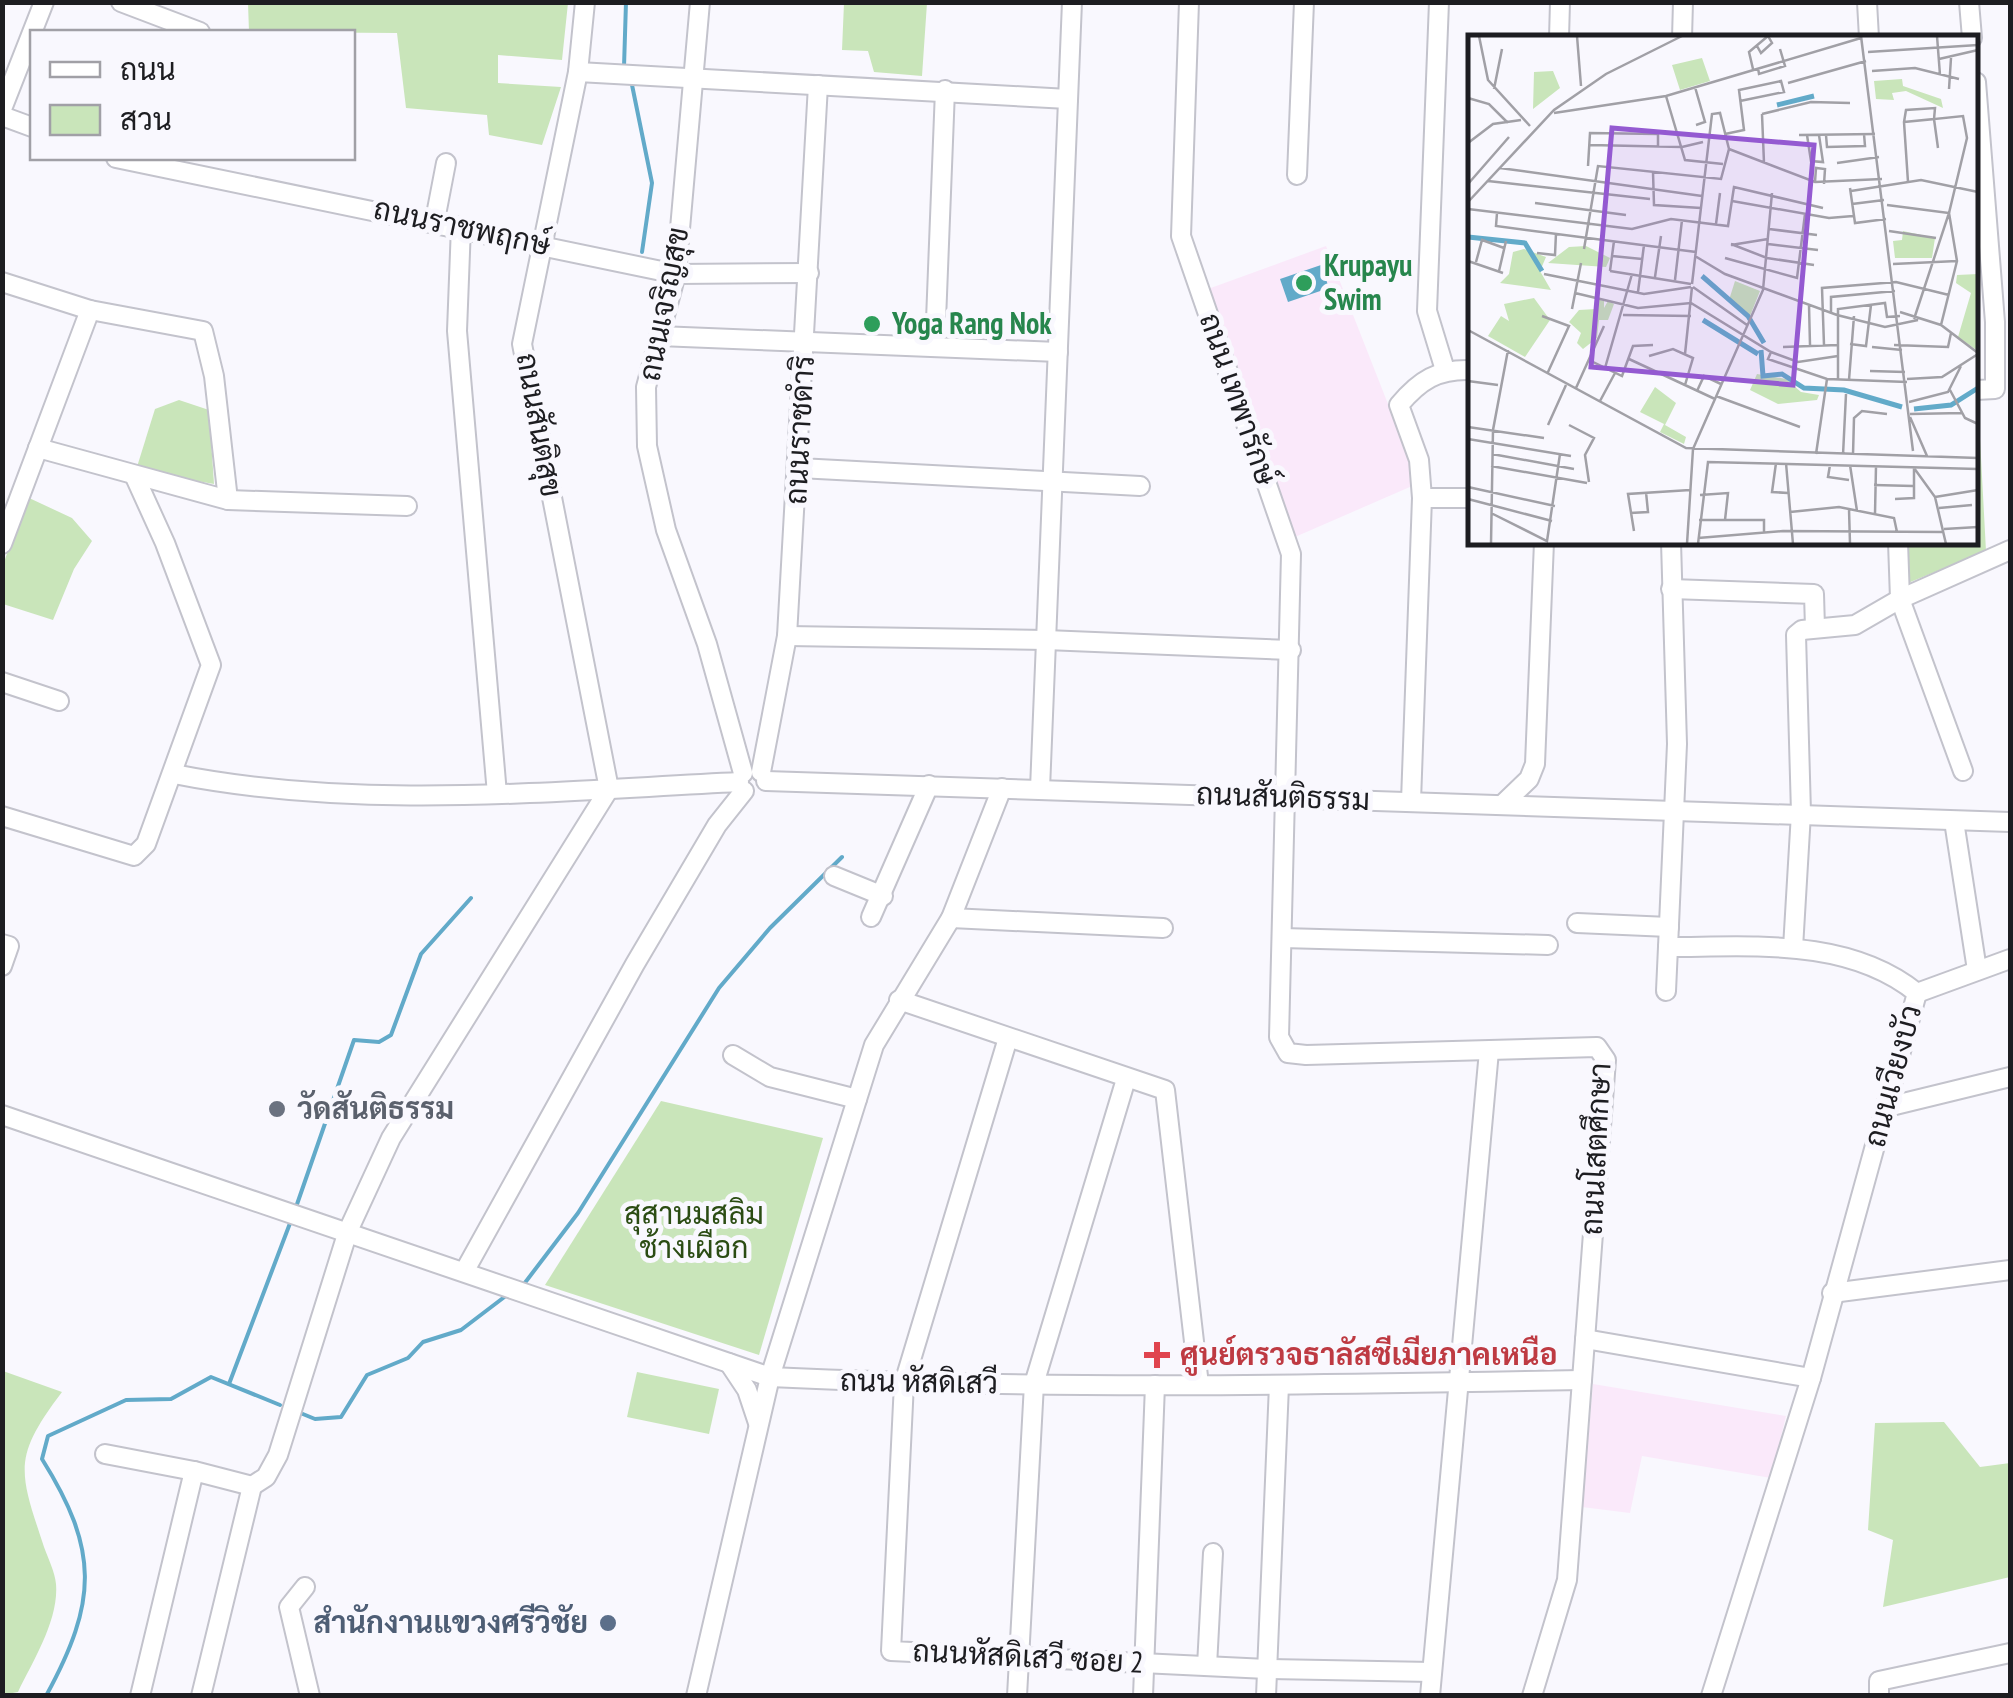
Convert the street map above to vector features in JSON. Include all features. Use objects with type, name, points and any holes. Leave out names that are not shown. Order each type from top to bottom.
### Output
[{"type":"street","points":[[33,30],[44,2]]},
{"type":"street","points":[[121,2],[195,30]]},
{"type":"street","name":"ถนนสันติสุข","points":[[585,2],[578,72],[522,344],[608,788]]},
{"type":"street","name":"ถนนเจริญสุข","points":[[700,2],[676,274],[646,387],[647,446],[655,495],[750,780]]},
{"type":"street","points":[[1040,789],[1072,2]]},
{"type":"street","name":"ถนน เทพารักษ์","points":[[1188,2],[1181,236],[1290,554],[1291,650],[1284,797]]},
{"type":"street","points":[[1297,175],[1304,2]]},
{"type":"street","points":[[1439,2],[1427,311],[1445,370]]},
{"type":"street","points":[[1559,35],[1560,2]]},
{"type":"street","points":[[1682,35],[1683,2]]},
{"type":"street","points":[[1867,2],[1869,35]]},
{"type":"street","points":[[1969,2],[1972,35]]},
{"type":"street","points":[[30,39],[2,113],[30,126]]},
{"type":"street","points":[[578,72],[1068,99]]},
{"type":"street","name":"ถนนราชดำริ","points":[[750,780],[787,636],[818,85]]},
{"type":"street","points":[[935,346],[945,90]]},
{"type":"street","points":[[1978,107],[1995,322],[1994,389],[1978,390]]},
{"type":"street","name":"ถนนราชพฤกษ์","points":[[126,160],[435,220],[676,274],[808,273]]},
{"type":"street","points":[[435,220],[446,163]]},
{"type":"street","points":[[460,226],[457,331],[497,794]]},
{"type":"street","points":[[2,282],[90,310],[202,331],[210,347],[228,500]]},
{"type":"street","points":[[2,544],[90,310]]},
{"type":"street","points":[[1978,321],[1995,322]]},
{"type":"street","points":[[659,336],[1058,352]]},
{"type":"street","points":[[1411,801],[1422,498],[1419,460],[1399,405],[1422,381],[1445,370],[1468,370]]},
{"type":"street","points":[[38,448],[228,500],[407,506]]},
{"type":"street","points":[[799,468],[1140,486]]},
{"type":"street","points":[[2,816],[134,856],[146,844],[174,774],[211,665],[166,542],[135,477]]},
{"type":"street","points":[[1422,498],[1468,498]]},
{"type":"street","points":[[1504,802],[1522,787],[1535,764],[1544,545]]},
{"type":"street","points":[[1666,991],[1676,808],[1671,545]]},
{"type":"street","points":[[1898,545],[1900,599],[1963,771]]},
{"type":"street","points":[[1793,948],[1800,813],[1796,635],[1815,628],[1855,625],[1900,599],[2010,550]]},
{"type":"street","points":[[1671,589],[1814,594],[1815,628]]},
{"type":"street","points":[[787,636],[1046,640],[1291,650]]},
{"type":"street","points":[[2,682],[59,701]]},
{"type":"street","name":"ถนนสันติธรรม","points":[[174,774],[243,788],[431,798],[750,780],[1504,802],[2010,822]]},
{"type":"street","points":[[464,1272],[635,964],[717,826],[750,780]]},
{"type":"street","points":[[871,917],[930,785]]},
{"type":"street","points":[[202,1696],[252,1486],[266,1477],[278,1455],[348,1231],[391,1138],[608,788]]},
{"type":"street","points":[[696,1696],[770,1376],[874,1044],[952,918],[1002,788]]},
{"type":"street","name":"ถนนโสตศึกษา","points":[[1284,797],[1280,1037],[1288,1052],[1597,1046],[1604,1051],[1567,1580],[1532,1696]]},
{"type":"street","points":[[1954,821],[1977,970]]},
{"type":"street","points":[[834,876],[882,896]]},
{"type":"street","points":[[952,918],[1163,928]]},
{"type":"street","points":[[1578,923],[1669,926]]},
{"type":"street","points":[[1282,938],[1548,944]]},
{"type":"street","points":[[2,944],[9,946],[2,966]]},
{"type":"street","name":"ถนนเวียงบัว","points":[[1668,947],[1793,948],[1880,968],[1917,992],[1811,1378],[1711,1696]]},
{"type":"street","points":[[1917,992],[2010,959]]},
{"type":"street","points":[[899,1000],[1126,1080],[1165,1090],[1200,1385]]},
{"type":"street","points":[[904,1384],[1008,1038]]},
{"type":"street","points":[[1430,1696],[1456,1382],[1490,1051]]},
{"type":"street","points":[[733,1055],[770,1076],[857,1099]]},
{"type":"street","points":[[1887,1107],[2010,1076]]},
{"type":"street","points":[[1017,1696],[1034,1384],[1126,1080]]},
{"type":"street","name":"ถนน หัสดิเสวี","points":[[2,1116],[770,1376],[904,1384],[1280,1385],[1582,1380]]},
{"type":"street","points":[[1832,1293],[2010,1270]]},
{"type":"street","points":[[1585,1340],[1811,1378]]},
{"type":"street","points":[[729,1363],[747,1390],[758,1423]]},
{"type":"street","name":"ถนนหัสดิเสวี ซอย 2","points":[[904,1384],[891,1650],[1267,1670],[1432,1672]]},
{"type":"street","points":[[1143,1696],[1155,1385]]},
{"type":"street","points":[[1266,1696],[1280,1385]]},
{"type":"street","points":[[105,1454],[194,1470],[252,1486]]},
{"type":"street","points":[[140,1696],[194,1470]]},
{"type":"street","points":[[1207,1666],[1213,1554]]},
{"type":"street","points":[[305,1587],[289,1607],[310,1696]]},
{"type":"street","points":[[1879,1696],[1880,1682],[2010,1653]]},
{"type":"shaded area","points":[[1326,246],[1419,483],[1295,537],[1208,289]]},
{"type":"shaded area","points":[[1593,1384],[1786,1416],[1771,1478],[1642,1456],[1630,1513],[1582,1507]]},
{"type":"green space","points":[[248,3],[568,3],[562,60],[498,55],[498,83],[561,87],[542,145],[489,135],[487,115],[406,108],[397,33],[249,30]]},
{"type":"green space","points":[[844,3],[927,3],[922,76],[874,72],[868,51],[842,50]]},
{"type":"green space","points":[[179,400],[209,410],[214,484],[136,470],[155,409]]},
{"type":"green space","points":[[1980,439],[1986,551],[1908,583],[1906,545],[1978,545]]},
{"type":"green space","points":[[27,497],[72,518],[92,541],[74,569],[53,620],[3,604],[3,565]]},
{"type":"green space","name":"สุสานมุสลิม ช้างเผือก","points":[[661,1101],[823,1138],[759,1355],[545,1285]]},
{"type":"green space","points":[[3,1371],[62,1392],[35,1433],[25,1466],[29,1500],[55,1579],[56,1598],[44,1640],[18,1692],[2,1695]]},
{"type":"green space","points":[[637,1372],[719,1389],[709,1434],[627,1417]]},
{"type":"green space","points":[[1944,1422],[1980,1467],[2010,1463],[2010,1577],[1883,1607],[1893,1540],[1868,1530],[1875,1423]]},
{"type":"water","name":"Krupayu Swim","points":[[1321,265],[1329,288],[1288,302],[1280,279]]},
{"type":"waterway","points":[[624,67],[626,2]]},
{"type":"waterway","points":[[631,80],[652,183],[642,252]]},
{"type":"waterway","points":[[524,1284],[578,1213],[719,988],[770,928],[842,857]]},
{"type":"waterway","points":[[295,1210],[354,1040],[379,1042],[391,1035],[421,954],[471,898]]},
{"type":"waterway","points":[[229,1384],[292,1218]]},
{"type":"waterway","points":[[298,1412],[315,1419],[341,1417],[367,1375],[408,1358],[423,1342],[461,1330],[507,1295]]},
{"type":"waterway","points":[[46,1696],[75,1632],[85,1576],[74,1521],[42,1459],[48,1436],[126,1400],[171,1399],[211,1377],[280,1405]]},
{"type":"place","name":"Krupayu Swim","points":[[1304,283]]},
{"type":"place","name":"Yoga Rang Nok","points":[[872,324]]},
{"type":"place","name":"วัดสันติธรรม","points":[[277,1109]]},
{"type":"place","name":"ศูนย์ตรวจธาลัสซีเมียภาคเหนือ","points":[[1157,1355]]},
{"type":"place","name":"สำนักงานแขวงศรีวิชัย","points":[[608,1623]]}]
